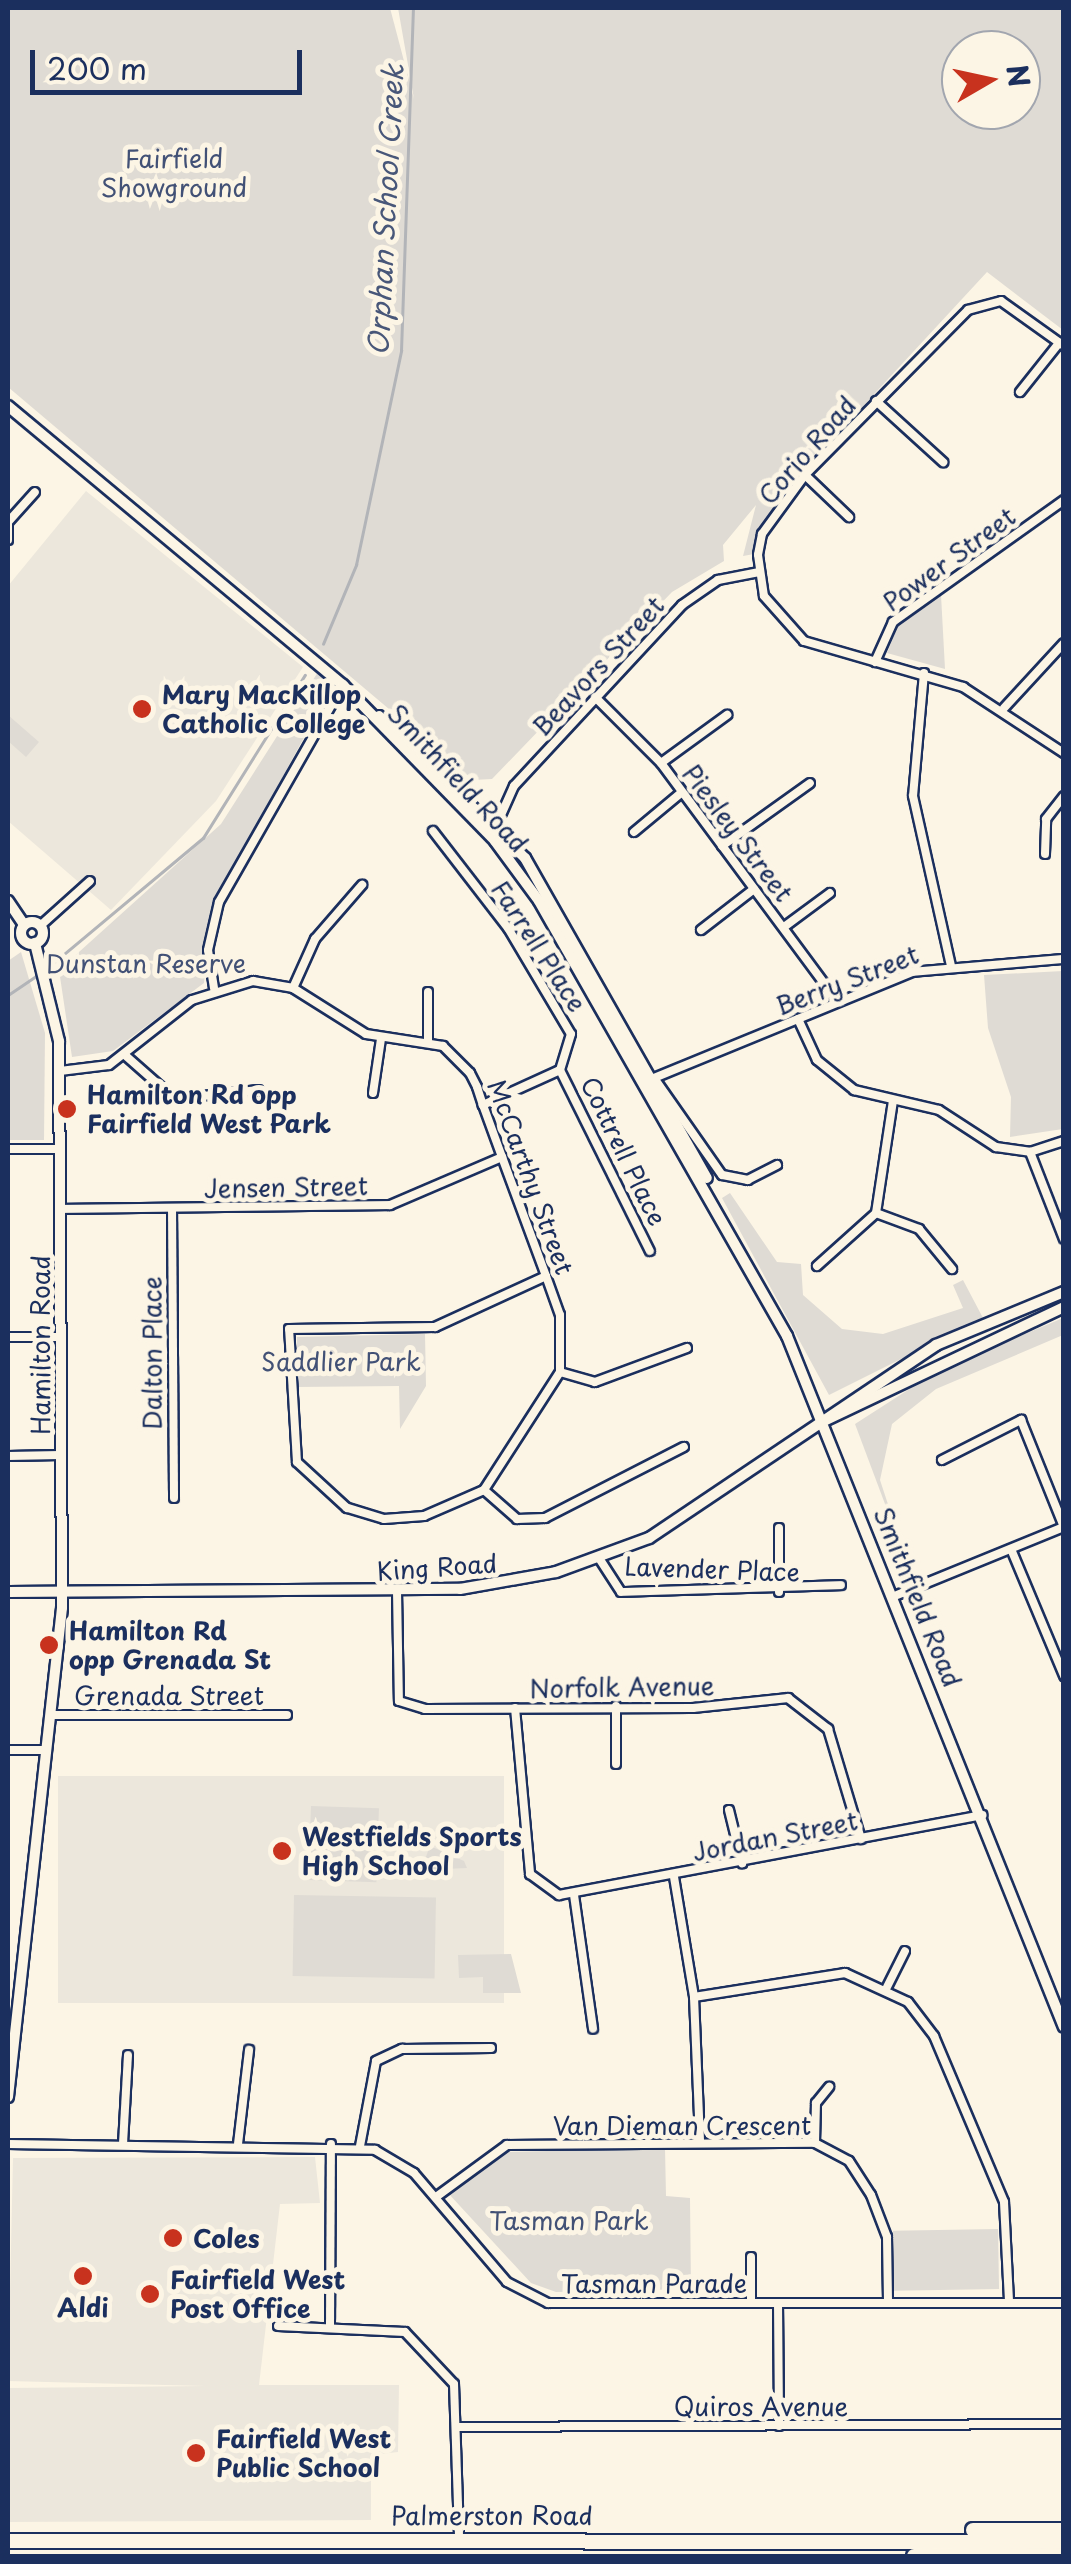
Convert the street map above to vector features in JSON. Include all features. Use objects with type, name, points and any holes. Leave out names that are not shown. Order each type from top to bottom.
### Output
[{"type":"highway","points":[[787,2536],[1064,2530]]},
{"type":"highway","name":"Palmerston Road","points":[[8,2541],[787,2536],[1064,2542]]},
{"type":"highway","points":[[914,2556],[1064,2556]]},
{"type":"main road","name":"Smithfield Road","points":[[8,406],[343,685],[495,841],[557,929],[687,1160],[712,1194]]},
{"type":"main road","name":"Smithfield Road","points":[[358,700],[497,824],[560,909],[654,1078],[825,1420],[1063,2024]]},
{"type":"main road","points":[[428,774],[497,824],[557,929]]},
{"type":"main road","points":[[8,901],[24,925],[40,926],[35,943]]},
{"type":"main road","name":"Hamilton Road","points":[[8,2097],[62,1592],[60,1071],[49,982],[35,943],[22,938],[24,925]]},
{"type":"main road","points":[[602,1011],[654,1078],[687,1160]]},
{"type":"main road","name":"King Road","points":[[8,1592],[397,1591],[512,1582],[599,1558],[691,1515],[936,1345],[1064,1292]]},
{"type":"main road","name":"King Road","points":[[825,1420],[1064,1307]]},
{"type":"street","name":"Corio Road","points":[[759,572],[762,534],[804,476],[876,401],[983,301],[1001,301],[1061,345]]},
{"type":"street","points":[[1020,392],[1061,345]]},
{"type":"street","points":[[876,401],[944,462]]},
{"type":"street","points":[[804,476],[849,517]]},
{"type":"street","points":[[8,540],[8,523],[35,492]]},
{"type":"street","name":"Power Street","points":[[876,662],[893,622],[1064,500]]},
{"type":"street","points":[[759,572],[770,604],[795,635],[876,662],[924,673],[1004,708],[1064,753]]},
{"type":"street","name":"Beavors Street","points":[[497,824],[514,786],[595,696],[696,594],[759,572]]},
{"type":"street","points":[[1004,708],[1064,643]]},
{"type":"street","points":[[924,673],[913,796],[951,966]]},
{"type":"street","points":[[214,988],[208,950],[218,902],[343,685]]},
{"type":"street","name":"Piesley Street","points":[[595,696],[661,763],[838,1002]]},
{"type":"street","points":[[661,763],[726,714]]},
{"type":"street","points":[[722,846],[810,783]]},
{"type":"street","points":[[634,832],[682,792]]},
{"type":"street","points":[[1045,854],[1046,819],[1064,796]]},
{"type":"street","name":"Farrell Place","points":[[433,831],[566,1020],[571,1047],[560,1070]]},
{"type":"street","points":[[40,926],[90,881]]},
{"type":"street","points":[[293,988],[314,939],[362,885]]},
{"type":"street","points":[[702,930],[754,890]]},
{"type":"street","points":[[784,928],[830,893]]},
{"type":"street","name":"Berry Street","points":[[654,1078],[838,1002],[951,966],[1064,959]]},
{"type":"street","points":[[60,1071],[126,1056],[214,988],[254,980],[293,988],[381,1039],[428,1040],[428,992]]},
{"type":"street","points":[[798,1019],[835,1078],[893,1100],[939,1110],[996,1147],[1030,1152],[1064,1141]]},
{"type":"street","points":[[373,1093],[381,1039]]},
{"type":"street","name":"McCarthy Street","points":[[428,1040],[463,1065],[483,1105],[546,1276],[564,1341],[560,1372]]},
{"type":"street","points":[[126,1056],[175,1100],[260,1090]]},
{"type":"street","points":[[483,1105],[560,1070]]},
{"type":"street","name":"Cottrell Place","points":[[560,1070],[650,1251]]},
{"type":"street","points":[[654,1078],[718,1171],[744,1181],[778,1165]]},
{"type":"street","points":[[817,1266],[876,1214],[893,1100]]},
{"type":"street","points":[[8,1149],[60,1149]]},
{"type":"street","points":[[1030,1152],[1064,1239]]},
{"type":"street","name":"Jensen Street","points":[[60,1208],[407,1203],[502,1157]]},
{"type":"street","points":[[707,1178],[718,1171]]},
{"type":"street","name":"Dalton Place","points":[[172,1208],[174,1498]]},
{"type":"street","points":[[876,1214],[920,1229],[952,1269]]},
{"type":"street","points":[[546,1276],[435,1327],[289,1329],[291,1442],[313,1485],[384,1520],[443,1511],[484,1490],[560,1372],[595,1382],[687,1348]]},
{"type":"street","points":[[8,1337],[59,1337]]},
{"type":"street","points":[[897,1595],[1064,1527],[1021,1420],[942,1460]]},
{"type":"street","points":[[484,1490],[517,1518],[545,1518],[684,1447]]},
{"type":"street","points":[[8,1456],[60,1455]]},
{"type":"street","points":[[779,1528],[779,1592]]},
{"type":"street","points":[[1011,1549],[1064,1676]]},
{"type":"street","name":"Lavender Place","points":[[599,1558],[620,1592],[779,1592],[842,1585]]},
{"type":"street","name":"Norfolk Avenue","points":[[397,1591],[400,1701],[425,1710],[802,1703],[828,1729],[861,1839]]},
{"type":"street","points":[[616,1706],[616,1764]]},
{"type":"street","points":[[515,1708],[530,1874],[548,1892],[574,1895],[593,2029]]},
{"type":"street","name":"Grenada Street","points":[[51,1715],[287,1715]]},
{"type":"street","points":[[8,1750],[46,1750]]},
{"type":"street","points":[[729,1810],[742,1864]]},
{"type":"street","name":"Jordan Street","points":[[574,1895],[983,1815]]},
{"type":"street","points":[[674,1877],[694,1997],[700,2142]]},
{"type":"street","points":[[887,1986],[905,1951]]},
{"type":"street","points":[[694,1997],[822,1973],[887,1986],[934,2036],[1004,2202],[1010,2302]]},
{"type":"street","points":[[360,2146],[376,2060],[402,2048],[491,2048]]},
{"type":"street","points":[[238,2144],[249,2050]]},
{"type":"street","points":[[123,2144],[128,2056]]},
{"type":"street","points":[[815,2143],[816,2103],[829,2087]]},
{"type":"street","name":"Van Dieman Crescent","points":[[436,2197],[508,2145],[815,2143],[849,2161],[871,2196],[887,2238],[888,2302]]},
{"type":"street","name":"Tasman Parade","points":[[8,2144],[360,2146],[391,2158],[436,2197],[507,2282],[534,2300],[1064,2303]]},
{"type":"street","points":[[330,2326],[331,2144]]},
{"type":"street","points":[[751,2303],[752,2257]]},
{"type":"street","points":[[778,2303],[779,2426]]},
{"type":"street","points":[[278,2326],[405,2332],[454,2384],[459,2427],[459,2538]]},
{"type":"street","name":"Quiros Avenue","points":[[459,2427],[1064,2424]]},
{"type":"shaded area","name":"Mary MacKillop Catholic College","points":[[86,491],[303,667],[216,801],[111,910],[8,821],[8,586]]},
{"type":"shaded area","name":"Westfields Sports High School","points":[[58,1776],[504,1776],[504,2003],[58,2003]]},
{"type":"shaded area","points":[[315,2157],[320,2203],[280,2204],[259,2385],[399,2385],[398,2452],[371,2455],[371,2520],[8,2522],[8,2388],[205,2386],[8,2381],[13,2158]]},
{"type":"green space","name":"Fairfield Showground","points":[[8,8],[390,8],[414,99],[398,8],[1063,8],[1063,330],[987,272],[779,497],[754,554],[743,556],[756,505],[723,545],[724,561],[672,592],[492,779],[473,780],[8,387]]},
{"type":"green space","points":[[941,595],[945,669],[887,653],[900,621]]},
{"type":"green space","name":"Dunstan Reserve","points":[[318,672],[333,684],[211,909],[204,983],[113,1051],[72,1057],[59,970],[221,824]]},
{"type":"green space","points":[[8,715],[39,742],[26,757],[8,741]]},
{"type":"green space","points":[[21,952],[45,1033],[44,1140],[8,1140],[8,961]]},
{"type":"green space","points":[[1063,971],[1063,1129],[1010,1137],[1011,1097],[988,1028],[984,975]]},
{"type":"green space","points":[[730,1193],[777,1262],[801,1264],[803,1295],[842,1329],[883,1334],[963,1308],[953,1285],[963,1280],[983,1318],[829,1395],[722,1198]]},
{"type":"green space","points":[[1063,1318],[1063,1335],[936,1389],[892,1424],[880,1480],[909,1568],[855,1424],[939,1370]]},
{"type":"green space","name":"Saddlier Park","points":[[425,1334],[426,1386],[400,1429],[399,1386],[297,1387],[297,1337]]},
{"type":"green space","points":[[311,1806],[379,1808],[376,1882],[308,1880]]},
{"type":"green space","points":[[430,1846],[464,1861],[467,1868],[421,1870]]},
{"type":"green space","points":[[294,1895],[436,1897],[435,1978],[293,1976]]},
{"type":"green space","points":[[511,1954],[521,1993],[483,1993],[483,1977],[459,1978],[458,1955]]},
{"type":"green space","name":"Tasman Park","points":[[665,2148],[666,2196],[690,2198],[691,2289],[556,2292],[531,2283],[448,2193],[506,2152]]},
{"type":"green space","points":[[998,2229],[999,2289],[894,2291],[893,2231]]},
{"type":"waterway","name":"Orphan School Creek","points":[[323,644],[356,565],[401,351],[413,8]]},
{"type":"waterway","name":"Orphan School Creek","points":[[45,970],[203,838],[305,675]]},
{"type":"waterway","name":"Orphan School Creek","points":[[8,995],[38,975]]},
{"type":"place","name":"Mary MacKillop Catholic College","points":[[142,709]]},
{"type":"place","name":"Hamilton Rd opp Fairfield West Park","points":[[67,1109]]},
{"type":"place","name":"Hamilton Rd opp Grenada St","points":[[49,1645]]},
{"type":"place","name":"Westfields Sports High School","points":[[282,1851]]},
{"type":"place","name":"Coles","points":[[173,2238]]},
{"type":"place","name":"Aldi","points":[[83,2276]]},
{"type":"place","name":"Fairfield West Post Office","points":[[150,2294]]},
{"type":"place","name":"Fairfield West Public School","points":[[196,2453]]}]
